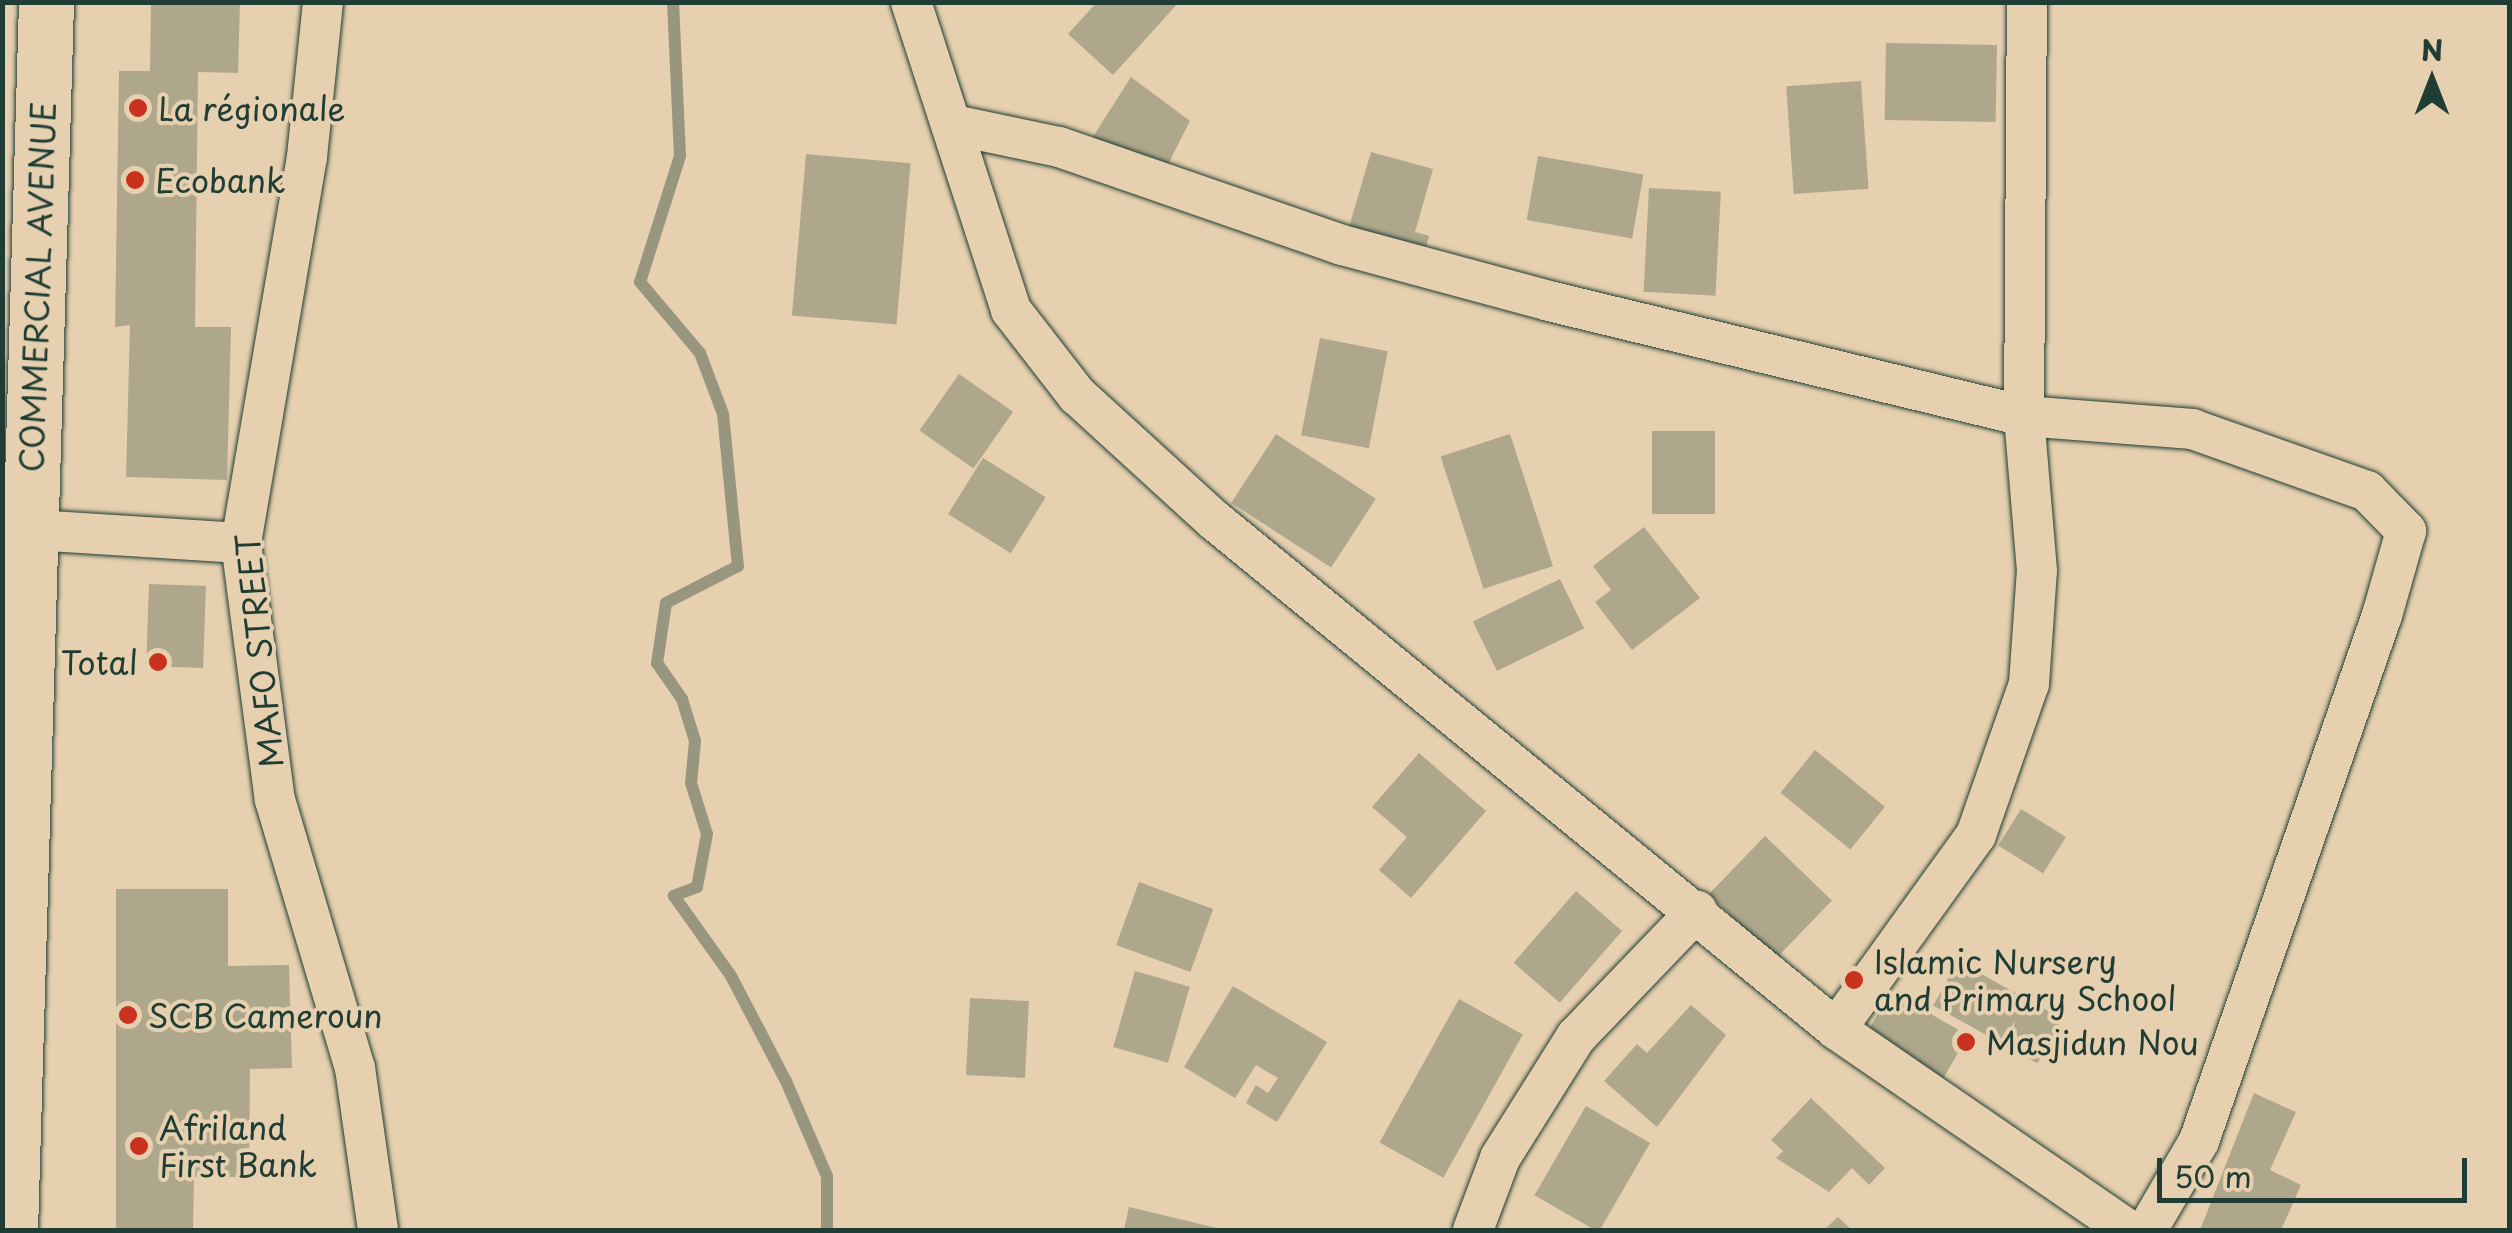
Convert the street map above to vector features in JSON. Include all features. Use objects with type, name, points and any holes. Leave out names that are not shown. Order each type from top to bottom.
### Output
[{"type":"main road","name":"COMMERCIAL AVENUE","points":[[10,1230],[19,378],[46,2]]},
{"type":"street","name":"MAFO STREET","points":[[323,2],[242,543],[275,800],[355,1068],[378,1230]]},
{"type":"street","points":[[911,2],[958,126],[1011,310],[1077,394],[1214,520],[1836,1028],[2129,1230]]},
{"type":"street","points":[[1836,1028],[1976,835],[2028,684],[2037,571],[2024,416],[2027,2]]},
{"type":"street","points":[[958,126],[1058,147],[1342,244],[1550,302],[2024,416],[2192,430],[2367,491],[2406,532],[2212,1107],[2147,1230]]},
{"type":"street","points":[[15,528],[242,543]]},
{"type":"street","points":[[1473,1230],[1500,1158],[1576,1037],[1697,911]]},
{"type":"building","points":[[151,2],[240,2],[238,73],[198,72],[195,327],[231,327],[227,480],[126,477],[130,325],[115,327],[119,71],[150,71]]},
{"type":"building","points":[[1097,2],[1179,2],[1113,75],[1068,34]]},
{"type":"building","points":[[1886,43],[1997,45],[1996,122],[1885,120]]},
{"type":"building","points":[[1131,77],[1190,121],[1159,182],[1089,143]]},
{"type":"building","points":[[1861,81],[1869,189],[1794,194],[1786,86]]},
{"type":"building","points":[[1371,152],[1433,169],[1415,232],[1429,236],[1421,266],[1344,244]]},
{"type":"building","points":[[806,154],[911,163],[896,325],[792,315]]},
{"type":"building","points":[[1538,156],[1643,175],[1632,239],[1527,220]]},
{"type":"building","points":[[1649,188],[1721,192],[1715,296],[1644,292]]},
{"type":"building","points":[[1320,338],[1388,351],[1369,448],[1301,435]]},
{"type":"building","points":[[959,374],[1013,412],[973,468],[919,431]]},
{"type":"building","points":[[1652,431],[1715,431],[1715,514],[1652,514]]},
{"type":"building","points":[[1276,434],[1376,499],[1331,568],[1231,503]]},
{"type":"building","points":[[1510,434],[1553,566],[1484,589],[1441,457]]},
{"type":"building","points":[[983,458],[1046,497],[1011,553],[948,514]]},
{"type":"building","points":[[1644,527],[1700,598],[1632,650],[1595,602],[1611,590],[1593,566]]},
{"type":"building","points":[[1560,579],[1584,628],[1497,671],[1473,622]]},
{"type":"building","points":[[149,584],[206,586],[203,668],[146,666]]},
{"type":"building","points":[[1815,750],[1885,807],[1850,849],[1780,793]]},
{"type":"building","points":[[1419,753],[1486,811],[1411,898],[1379,870],[1407,837],[1372,807]]},
{"type":"building","points":[[2021,809],[2066,837],[2043,874],[1998,845]]},
{"type":"building","points":[[1765,836],[1832,901],[1776,959],[1709,894]]},
{"type":"building","points":[[1139,882],[1213,909],[1190,972],[1116,945]]},
{"type":"building","points":[[116,889],[228,889],[228,966],[289,965],[292,1068],[250,1069],[249,1177],[194,1177],[193,1230],[116,1230]]},
{"type":"building","points":[[1576,891],[1622,931],[1560,1003],[1514,963]]},
{"type":"building","points":[[1958,961],[2062,1019],[2037,1063],[1933,1006]]},
{"type":"building","points":[[1135,971],[1190,987],[1168,1063],[1113,1047]]},
{"type":"building","points":[[1233,986],[1327,1042],[1277,1122],[1246,1103],[1256,1085],[1268,1093],[1278,1078],[1256,1065],[1235,1098],[1184,1067]]},
{"type":"building","points":[[1891,991],[1968,1036],[1938,1088],[1860,1044]]},
{"type":"building","points":[[970,998],[1029,1001],[1025,1078],[966,1075]]},
{"type":"building","points":[[1459,999],[1523,1034],[1443,1178],[1379,1142]]},
{"type":"building","points":[[1691,1005],[1726,1035],[1657,1127],[1604,1081],[1637,1044],[1647,1053]]},
{"type":"building","points":[[2254,1093],[2296,1112],[2270,1170],[2301,1185],[2281,1230],[2200,1230]]},
{"type":"building","points":[[1811,1098],[1885,1168],[1869,1185],[1852,1168],[1829,1192],[1776,1158],[1783,1151],[1771,1140]]},
{"type":"building","points":[[1586,1106],[1650,1143],[1600,1230],[1534,1195]]},
{"type":"building","points":[[1129,1207],[1221,1229],[1221,1230],[1124,1230]]},
{"type":"building","points":[[1838,1217],[1852,1230],[1824,1230]]},
{"type":"waterway","points":[[673,2],[680,156],[640,282],[700,353],[723,414],[738,566],[666,603],[657,663],[682,699],[695,741],[691,783],[707,834],[697,887],[674,896],[731,976],[786,1081],[827,1176],[827,1230]]},
{"type":"place","name":"La régionale","points":[[138,108]]},
{"type":"place","name":"Ecobank","points":[[135,180]]},
{"type":"place","name":"Total","points":[[158,662]]},
{"type":"place","name":"Islamic Nursery and Primary School","points":[[1854,980]]},
{"type":"place","name":"SCB Cameroun","points":[[128,1015]]},
{"type":"place","name":"Masjidun Nou","points":[[1966,1042]]},
{"type":"place","name":"Afriland First Bank","points":[[139,1146]]}]
